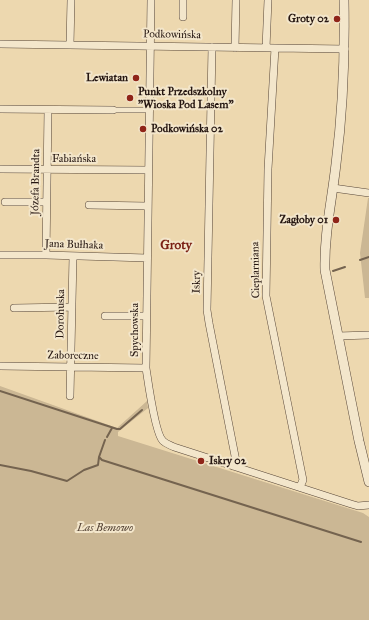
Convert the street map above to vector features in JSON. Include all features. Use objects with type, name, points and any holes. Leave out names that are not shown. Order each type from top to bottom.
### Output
[{"type":"street","points":[[70,0],[70,45]]},
{"type":"street","name":"Spychowska","points":[[151,0],[147,206],[146,368],[152,407],[161,440],[164,443],[232,466],[358,506],[369,505]]},
{"type":"street","points":[[182,18],[183,0]]},
{"type":"street","points":[[235,48],[236,0]]},
{"type":"street","points":[[266,48],[268,0]]},
{"type":"street","points":[[344,0],[345,49],[341,122],[326,231],[324,257],[327,282],[359,441],[369,482]]},
{"type":"street","name":"Podkowińska","points":[[0,44],[345,49]]},
{"type":"street","name":"Iskry","points":[[212,47],[207,310],[236,461],[232,466]]},
{"type":"street","name":"Cieplarniana","points":[[275,48],[268,169],[266,296],[303,480],[300,487]]},
{"type":"street","points":[[0,110],[150,110]]},
{"type":"street","name":"Józefa Brandta","points":[[46,255],[48,110]]},
{"type":"street","name":"Fabiańska","points":[[0,169],[148,170]]},
{"type":"street","points":[[333,188],[369,193]]},
{"type":"street","points":[[5,202],[46,202]]},
{"type":"street","points":[[89,205],[147,206]]},
{"type":"street","name":"Jana Bułhaka","points":[[0,255],[147,258]]},
{"type":"street","name":"Dorohuska","points":[[70,396],[72,366],[73,256]]},
{"type":"street","points":[[14,308],[72,307]]},
{"type":"street","points":[[105,316],[146,316]]},
{"type":"street","points":[[338,336],[369,335]]},
{"type":"street","name":"Zaboreczne","points":[[0,366],[146,368]]},
{"type":"green space","points":[[368,198],[369,298],[365,298],[360,253]]},
{"type":"green space","name":"Las Bemowo","points":[[0,386],[117,428],[147,401],[148,408],[118,432],[118,436],[363,513],[369,517],[369,620],[0,620]]},
{"type":"waterway","points":[[360,260],[369,257]]},
{"type":"waterway","points":[[333,271],[345,267]]},
{"type":"waterway","points":[[0,391],[117,429],[120,429],[142,410]]},
{"type":"waterway","points":[[107,437],[112,428]]},
{"type":"waterway","points":[[0,465],[31,471],[67,481],[84,470],[98,465],[105,440]]},
{"type":"waterway","points":[[99,457],[102,460],[361,542]]},
{"type":"place","name":"Groty 02","points":[[337,19]]},
{"type":"place","name":"Lewiatan","points":[[136,78]]},
{"type":"place","name":"Punkt Przedszkolny \"Wioska Pod Lasem\"","points":[[130,98]]},
{"type":"place","name":"Podkowińska 02","points":[[143,129]]},
{"type":"place","name":"Zagłoby 01","points":[[336,220]]},
{"type":"place","name":"Iskry 02","points":[[201,461]]},
{"type":"district","name":"Groty","points":[[176,246]]}]
